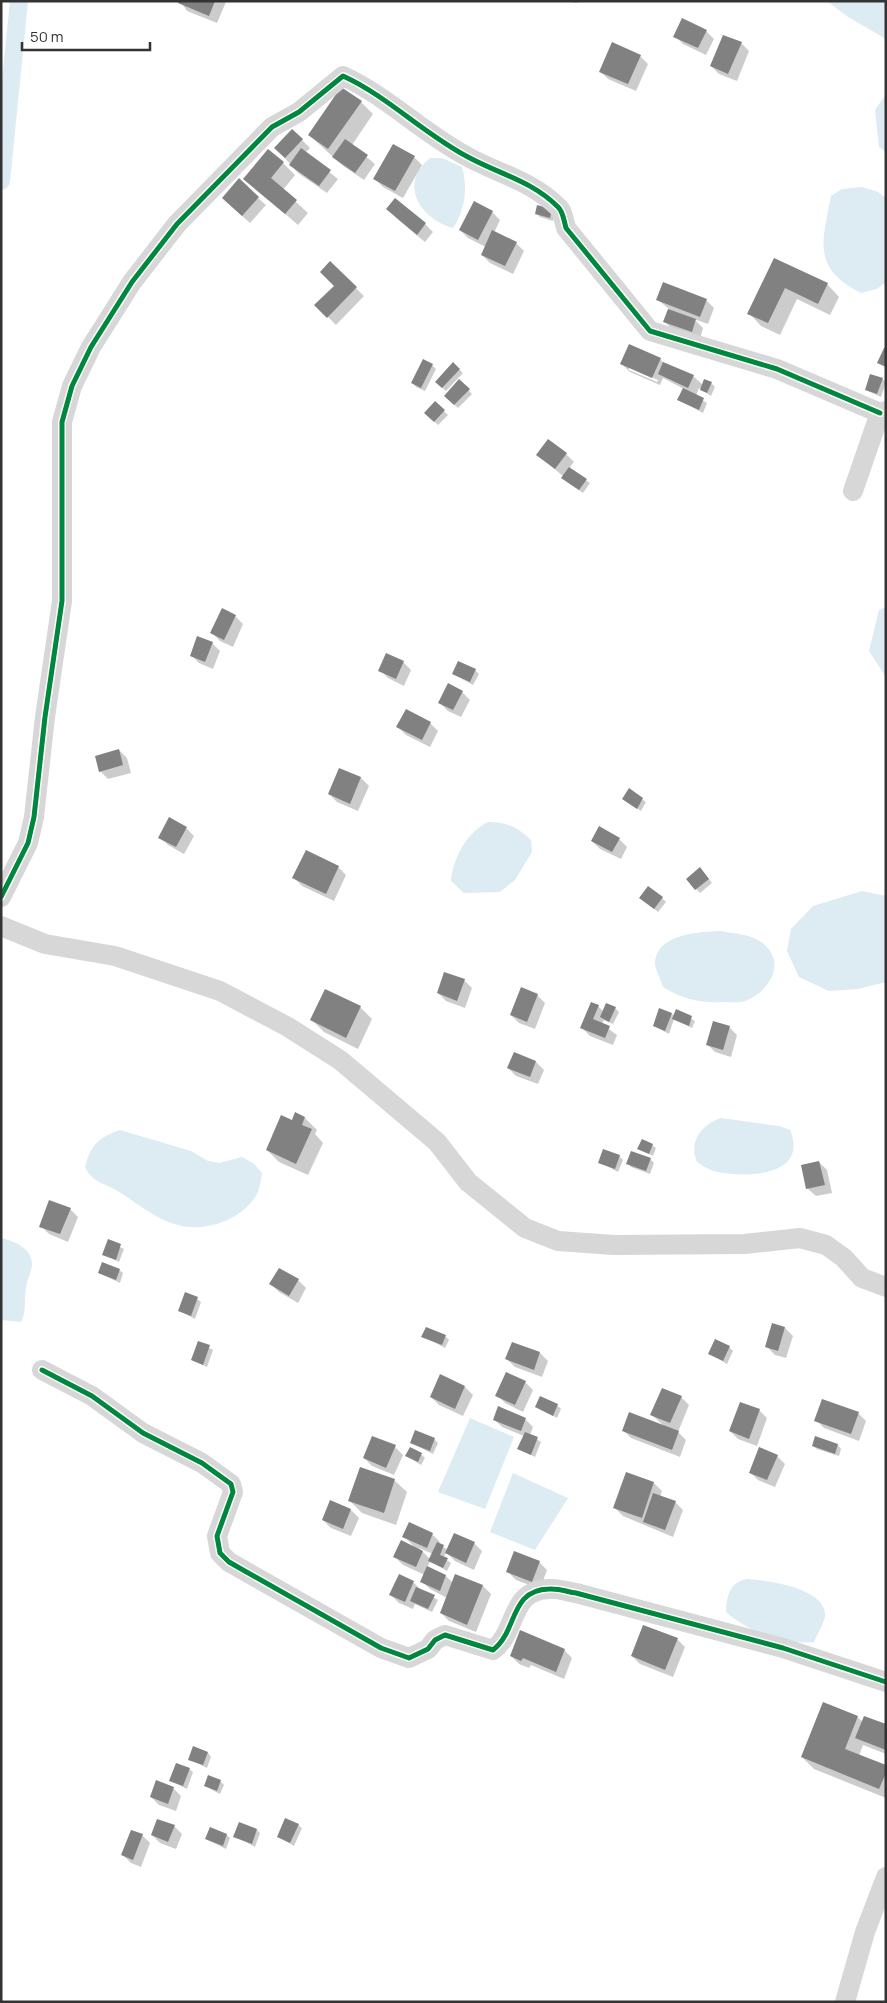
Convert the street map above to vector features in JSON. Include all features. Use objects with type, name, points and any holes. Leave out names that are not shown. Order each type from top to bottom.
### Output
[{"type":"street","points":[[1,897],[28,843],[34,817],[62,601],[62,422],[72,386],[91,347],[132,282],[177,224],[272,127],[299,112],[342,76],[359,84],[406,118],[468,157],[526,182],[560,208],[566,228],[650,331],[777,369],[883,412],[854,491]]},
{"type":"street","points":[[1,926],[45,944],[115,956],[220,991],[288,1027],[340,1060],[437,1142],[468,1182],[505,1214],[525,1228],[549,1238],[558,1241],[614,1245],[744,1244],[800,1238],[826,1245],[844,1258],[862,1278],[886,1287]]},
{"type":"street","points":[[42,1370],[92,1396],[143,1433],[202,1463],[223,1476],[231,1484],[232,1492],[219,1528],[217,1545],[229,1562],[335,1624],[382,1648],[409,1658],[428,1649],[435,1640],[445,1636],[493,1650],[503,1642],[520,1601],[535,1592],[549,1589],[576,1593],[783,1648],[886,1682]]},
{"type":"street","points":[[845,2002],[865,1932],[886,1877]]},
{"type":"shaded area","points":[[827,1],[886,1],[886,39],[848,17]]},
{"type":"shaded area","points":[[886,94],[886,152],[879,147],[875,110]]},
{"type":"shaded area","points":[[430,158],[442,158],[462,167],[465,183],[463,206],[453,228],[431,217],[417,199],[415,179],[420,168]]},
{"type":"shaded area","points":[[862,187],[878,192],[886,198],[886,282],[877,289],[861,293],[845,284],[834,274],[824,253],[824,241],[831,196],[842,189]]},
{"type":"shaded area","points":[[886,607],[886,677],[869,651],[879,610]]},
{"type":"shaded area","points":[[488,822],[506,824],[521,832],[531,840],[532,852],[515,880],[500,892],[464,893],[451,881],[455,863],[468,839],[480,826]]},
{"type":"shaded area","points":[[862,891],[886,896],[886,982],[858,989],[829,991],[799,977],[787,951],[791,929],[813,906]]},
{"type":"shaded area","points":[[720,931],[749,936],[767,947],[773,956],[774,964],[773,973],[763,989],[745,1001],[716,1002],[686,998],[663,987],[655,964],[657,954],[662,946],[679,937],[690,934]]},
{"type":"shaded area","points":[[721,1118],[779,1126],[790,1130],[794,1145],[791,1157],[783,1165],[759,1173],[730,1174],[704,1167],[697,1162],[695,1155],[694,1148],[698,1135],[708,1125]]},
{"type":"shaded area","points":[[120,1130],[191,1151],[208,1161],[219,1163],[242,1157],[253,1163],[262,1173],[258,1192],[244,1210],[223,1222],[200,1227],[170,1223],[96,1180],[88,1173],[85,1167],[96,1143]]},
{"type":"shaded area","points":[[1,1238],[21,1246],[31,1258],[32,1267],[26,1287],[25,1309],[21,1322],[1,1320]]},
{"type":"shaded area","points":[[470,1418],[514,1437],[485,1509],[438,1492]]},
{"type":"shaded area","points":[[513,1473],[568,1498],[535,1550],[490,1532]]},
{"type":"shaded area","points":[[747,1579],[794,1587],[816,1599],[823,1606],[825,1616],[814,1642],[790,1641],[767,1636],[745,1626],[726,1612],[730,1591],[736,1583]]},
{"type":"building","points":[[179,1],[215,1],[209,16],[178,3]]},
{"type":"building","points":[[682,18],[707,30],[698,48],[673,37]]},
{"type":"building","points":[[723,35],[742,42],[728,74],[710,66]]},
{"type":"building","points":[[612,42],[641,55],[628,84],[599,72]]},
{"type":"building","points":[[341,87],[362,101],[328,149],[308,135]]},
{"type":"building","points":[[292,129],[303,139],[285,158],[274,148]]},
{"type":"building","points":[[345,139],[368,155],[355,173],[332,157]]},
{"type":"building","points":[[393,144],[415,156],[395,191],[373,179]]},
{"type":"building","points":[[301,148],[331,170],[319,186],[289,165]]},
{"type":"building","points":[[268,149],[284,162],[271,178],[297,200],[285,214],[243,179]]},
{"type":"building","points":[[239,178],[259,197],[242,216],[222,198]]},
{"type":"building","points":[[395,198],[426,223],[417,235],[386,209]]},
{"type":"building","points":[[474,201],[493,211],[478,240],[459,230]]},
{"type":"building","points":[[537,205],[552,209],[550,218],[535,214]]},
{"type":"building","points":[[492,230],[517,242],[505,266],[481,255]]},
{"type":"building","points":[[774,258],[828,283],[818,304],[785,288],[768,323],[747,314]]},
{"type":"building","points":[[330,261],[357,287],[327,318],[314,305],[334,286],[320,272]]},
{"type":"building","points":[[663,282],[707,299],[700,317],[656,300]]},
{"type":"building","points":[[668,309],[696,319],[692,332],[663,322]]},
{"type":"building","points":[[629,344],[661,358],[652,378],[620,364]]},
{"type":"building","points":[[884,348],[886,348],[886,367],[877,363]]},
{"type":"building","points":[[423,359],[433,364],[421,388],[411,383]]},
{"type":"building","points":[[453,362],[460,369],[442,388],[435,382]]},
{"type":"building","points":[[663,362],[694,375],[688,388],[658,374]]},
{"type":"building","points":[[870,374],[883,378],[877,394],[865,390]]},
{"type":"building","points":[[459,379],[470,389],[454,405],[444,396]]},
{"type":"building","points":[[704,379],[712,382],[707,393],[700,390]]},
{"type":"building","points":[[683,388],[704,398],[699,410],[677,400]]},
{"type":"building","points":[[435,401],[445,410],[434,422],[424,413]]},
{"type":"building","points":[[548,439],[567,453],[555,469],[536,455]]},
{"type":"building","points":[[569,467],[587,479],[579,490],[561,478]]},
{"type":"building","points":[[222,608],[236,615],[224,640],[210,633]]},
{"type":"building","points":[[197,636],[213,642],[205,662],[190,656]]},
{"type":"building","points":[[386,653],[404,661],[396,679],[378,671]]},
{"type":"building","points":[[458,661],[476,669],[470,682],[452,674]]},
{"type":"building","points":[[448,683],[463,691],[453,710],[438,703]]},
{"type":"building","points":[[406,709],[431,722],[422,740],[396,727]]},
{"type":"building","points":[[119,749],[123,765],[99,772],[95,756]]},
{"type":"building","points":[[339,768],[361,777],[350,804],[328,794]]},
{"type":"building","points":[[629,788],[643,798],[637,809],[622,799]]},
{"type":"building","points":[[169,817],[187,827],[176,847],[158,838]]},
{"type":"building","points":[[599,826],[620,838],[612,852],[591,841]]},
{"type":"building","points":[[306,850],[339,866],[326,894],[292,878]]},
{"type":"building","points":[[700,867],[709,879],[695,890],[686,879]]},
{"type":"building","points":[[648,886],[663,897],[654,909],[639,898]]},
{"type":"building","points":[[444,972],[465,979],[457,1001],[437,993]]},
{"type":"building","points":[[521,987],[538,994],[527,1022],[510,1015]]},
{"type":"building","points":[[325,989],[361,1006],[346,1038],[310,1020]]},
{"type":"building","points":[[591,1002],[599,1005],[593,1019],[610,1026],[605,1038],[580,1028]]},
{"type":"building","points":[[606,1003],[616,1007],[609,1022],[600,1017]]},
{"type":"building","points":[[659,1008],[672,1013],[665,1031],[653,1026]]},
{"type":"building","points":[[676,1009],[692,1016],[689,1026],[672,1019]]},
{"type":"building","points":[[713,1021],[730,1026],[723,1050],[706,1045]]},
{"type":"building","points":[[514,1052],[536,1061],[530,1077],[507,1068]]},
{"type":"building","points":[[295,1112],[305,1117],[302,1125],[312,1129],[296,1164],[266,1150],[281,1115],[292,1120]]},
{"type":"building","points":[[642,1139],[653,1144],[649,1154],[637,1149]]},
{"type":"building","points":[[603,1149],[620,1155],[615,1169],[598,1163]]},
{"type":"building","points":[[631,1151],[651,1158],[646,1171],[626,1164]]},
{"type":"building","points":[[819,1161],[825,1185],[806,1189],[801,1165]]},
{"type":"building","points":[[49,1200],[71,1208],[60,1234],[39,1227]]},
{"type":"building","points":[[108,1239],[121,1244],[116,1260],[102,1255]]},
{"type":"building","points":[[102,1262],[120,1269],[116,1280],[98,1273]]},
{"type":"building","points":[[279,1268],[299,1279],[289,1296],[269,1284]]},
{"type":"building","points":[[185,1292],[198,1297],[191,1316],[178,1311]]},
{"type":"building","points":[[772,1323],[785,1327],[778,1351],[765,1347]]},
{"type":"building","points":[[426,1327],[446,1335],[442,1345],[421,1337]]},
{"type":"building","points":[[715,1339],[730,1346],[723,1361],[708,1354]]},
{"type":"building","points":[[198,1341],[210,1345],[203,1365],[191,1360]]},
{"type":"building","points":[[512,1342],[540,1352],[534,1370],[505,1359]]},
{"type":"building","points":[[506,1372],[526,1381],[515,1405],[495,1396]]},
{"type":"building","points":[[440,1374],[465,1386],[455,1409],[430,1397]]},
{"type":"building","points":[[662,1388],[682,1396],[670,1423],[650,1415]]},
{"type":"building","points":[[540,1396],[558,1404],[553,1416],[535,1407]]},
{"type":"building","points":[[822,1399],[859,1412],[851,1434],[814,1421]]},
{"type":"building","points":[[740,1402],[760,1409],[749,1439],[729,1431]]},
{"type":"building","points":[[498,1406],[526,1418],[521,1431],[493,1420]]},
{"type":"building","points":[[629,1412],[679,1431],[672,1450],[622,1431]]},
{"type":"building","points":[[415,1430],[435,1438],[430,1451],[410,1443]]},
{"type":"building","points":[[525,1432],[538,1437],[531,1455],[517,1449]]},
{"type":"building","points":[[372,1436],[396,1445],[386,1468],[363,1458]]},
{"type":"building","points":[[815,1436],[838,1444],[835,1454],[812,1446]]},
{"type":"building","points":[[410,1447],[422,1453],[418,1462],[405,1456]]},
{"type":"building","points":[[759,1447],[778,1455],[767,1480],[749,1473]]},
{"type":"building","points":[[360,1467],[395,1479],[384,1513],[348,1501]]},
{"type":"building","points":[[626,1472],[654,1482],[642,1518],[613,1508]]},
{"type":"building","points":[[653,1493],[676,1501],[665,1530],[643,1522]]},
{"type":"building","points":[[330,1500],[351,1509],[343,1529],[322,1520]]},
{"type":"building","points":[[409,1522],[433,1533],[427,1548],[402,1537]]},
{"type":"building","points":[[454,1533],[475,1542],[466,1563],[445,1553]]},
{"type":"building","points":[[401,1540],[423,1551],[416,1567],[393,1557]]},
{"type":"building","points":[[437,1542],[444,1545],[440,1555],[448,1558],[443,1568],[428,1561]]},
{"type":"building","points":[[514,1551],[540,1561],[532,1582],[506,1572]]},
{"type":"building","points":[[427,1566],[446,1575],[440,1591],[420,1582]]},
{"type":"building","points":[[399,1574],[414,1581],[405,1602],[389,1595]]},
{"type":"building","points":[[455,1574],[483,1585],[467,1625],[440,1613]]},
{"type":"building","points":[[416,1587],[435,1595],[428,1609],[410,1601]]},
{"type":"building","points":[[643,1625],[678,1638],[665,1670],[631,1656]]},
{"type":"building","points":[[520,1630],[565,1649],[556,1672],[523,1658],[521,1661],[510,1656]]},
{"type":"building","points":[[823,1702],[858,1716],[845,1749],[886,1765],[886,1773],[879,1789],[801,1757]]},
{"type":"building","points":[[864,1716],[886,1724],[886,1750],[855,1738]]},
{"type":"building","points":[[193,1746],[208,1752],[203,1765],[188,1760]]},
{"type":"building","points":[[176,1763],[190,1768],[183,1786],[169,1781]]},
{"type":"building","points":[[208,1775],[221,1780],[217,1791],[204,1786]]},
{"type":"building","points":[[156,1780],[174,1787],[168,1804],[150,1797]]},
{"type":"building","points":[[285,1818],[299,1824],[290,1843],[277,1837]]},
{"type":"building","points":[[157,1819],[175,1825],[168,1842],[151,1835]]},
{"type":"building","points":[[239,1822],[257,1829],[252,1844],[233,1837]]},
{"type":"building","points":[[210,1827],[227,1834],[223,1846],[205,1839]]},
{"type":"building","points":[[131,1830],[143,1834],[133,1860],[121,1855]]},
{"type":"waterway","points":[[1,181],[19,1]]},
{"type":"cycle path","points":[[1,897],[28,843],[34,817],[45,717],[62,601],[62,422],[72,386],[91,347],[132,282],[177,224],[272,127],[299,112],[343,76],[375,94],[452,148],[526,184],[548,198],[561,211],[566,228],[650,331],[777,369],[880,413]]},
{"type":"cycle path","points":[[42,1370],[92,1396],[143,1433],[202,1463],[231,1484],[233,1492],[217,1536],[220,1553],[229,1562],[381,1648],[409,1658],[428,1649],[435,1640],[445,1635],[493,1650],[507,1633],[515,1613],[527,1596],[536,1591],[556,1589],[783,1648],[886,1682]]}]
